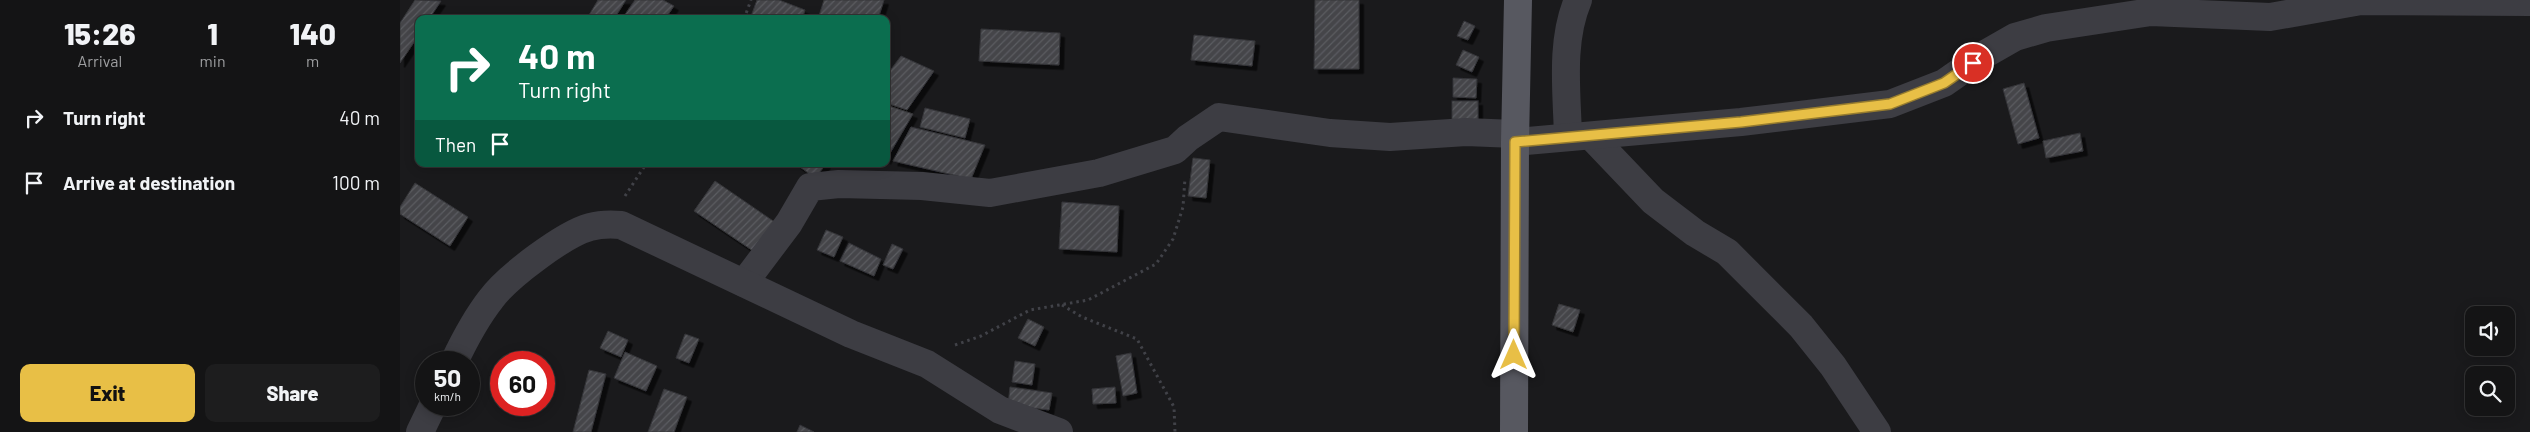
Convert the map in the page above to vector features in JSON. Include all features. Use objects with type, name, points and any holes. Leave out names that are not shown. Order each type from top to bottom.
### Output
[{"type":"main road","points":[[1514,432],[1515,138],[1518,0]]},
{"type":"street","points":[[1578,0],[1570,24],[1567,54],[1579,136],[1653,201],[1695,233],[1727,252],[1801,326],[1833,366],[1877,432]]},
{"type":"street","points":[[744,283],[788,223],[810,187],[839,184],[913,186],[990,193],[1099,173],[1175,150],[1188,138],[1219,117],[1330,132],[1390,137],[1466,132],[1515,138],[1579,136],[1741,122],[1890,104],[1944,83],[1987,53],[2015,37],[2046,28],[2152,12],[2270,17],[2361,1],[2530,2]]},
{"type":"street","points":[[460,351],[491,298],[515,275],[567,238],[588,228],[607,224],[621,225],[851,334],[927,364],[1000,410],[1058,432]]},
{"type":"street","points":[[420,432],[428,416]]},
{"type":"path","points":[[745,15],[751,0]]},
{"type":"path","points":[[927,364],[946,349],[981,336],[1030,310],[1088,300],[1156,264],[1173,239],[1183,206],[1188,138]]},
{"type":"path","points":[[1061,304],[1082,317],[1137,339],[1174,408],[1175,432]]},
{"type":"building","points":[[415,0],[441,1],[432,15],[415,15],[415,41],[400,63],[400,23]]},
{"type":"building","points":[[598,0],[626,0],[617,15],[589,15]]},
{"type":"building","points":[[635,0],[663,0],[674,6],[668,15],[625,15]]},
{"type":"building","points":[[757,0],[779,0],[805,10],[803,15],[751,15]]},
{"type":"building","points":[[824,0],[884,0],[879,15],[819,15]]},
{"type":"building","points":[[1315,0],[1359,0],[1359,69],[1314,69]]},
{"type":"building","points":[[1464,21],[1475,26],[1468,40],[1457,36]]},
{"type":"building","points":[[981,29],[1060,33],[1059,65],[979,61]]},
{"type":"building","points":[[1194,35],[1255,41],[1252,66],[1191,60]]},
{"type":"building","points":[[1463,50],[1479,57],[1472,72],[1456,65]]},
{"type":"building","points":[[901,56],[934,71],[907,110],[890,104],[890,71]]},
{"type":"building","points":[[1453,78],[1477,79],[1476,98],[1453,97]]},
{"type":"building","points":[[2024,83],[2039,138],[2018,144],[2003,89]]},
{"type":"building","points":[[1452,101],[1478,101],[1478,122],[1452,122]]},
{"type":"building","points":[[890,106],[913,114],[890,153]]},
{"type":"building","points":[[925,108],[970,119],[965,138],[920,127]]},
{"type":"building","points":[[911,127],[985,145],[971,179],[893,161]]},
{"type":"building","points":[[2080,133],[2083,151],[2046,158],[2043,141]]},
{"type":"building","points":[[1193,158],[1210,160],[1206,198],[1188,196]]},
{"type":"building","points":[[800,167],[824,167],[815,178]]},
{"type":"building","points":[[715,181],[779,225],[759,255],[694,211]]},
{"type":"building","points":[[415,183],[468,217],[450,246],[400,214],[400,207]]},
{"type":"building","points":[[1062,202],[1119,206],[1117,252],[1059,249]]},
{"type":"building","points":[[826,230],[843,237],[834,257],[817,250]]},
{"type":"building","points":[[849,243],[881,259],[874,276],[840,261]]},
{"type":"building","points":[[892,244],[903,249],[893,269],[883,265]]},
{"type":"building","points":[[1559,304],[1580,310],[1573,332],[1552,325]]},
{"type":"building","points":[[1028,319],[1044,327],[1035,346],[1018,338]]},
{"type":"building","points":[[608,331],[628,340],[621,357],[600,348]]},
{"type":"building","points":[[685,334],[699,339],[689,363],[676,358]]},
{"type":"building","points":[[625,352],[657,366],[646,391],[614,378]]},
{"type":"building","points":[[1131,353],[1137,393],[1123,396],[1116,356]]},
{"type":"building","points":[[1015,361],[1035,364],[1032,385],[1012,382]]},
{"type":"building","points":[[589,370],[606,374],[591,432],[573,432]]},
{"type":"building","points":[[1010,387],[1052,393],[1049,410],[1008,405]]},
{"type":"building","points":[[1115,387],[1116,403],[1093,404],[1092,389]]},
{"type":"building","points":[[664,389],[687,397],[674,432],[648,432]]},
{"type":"building","points":[[800,425],[814,432],[797,432]]},
{"type":"route","points":[[1514,355],[1515,142],[1741,122],[1890,104],[1944,83],[1973,63]]}]
